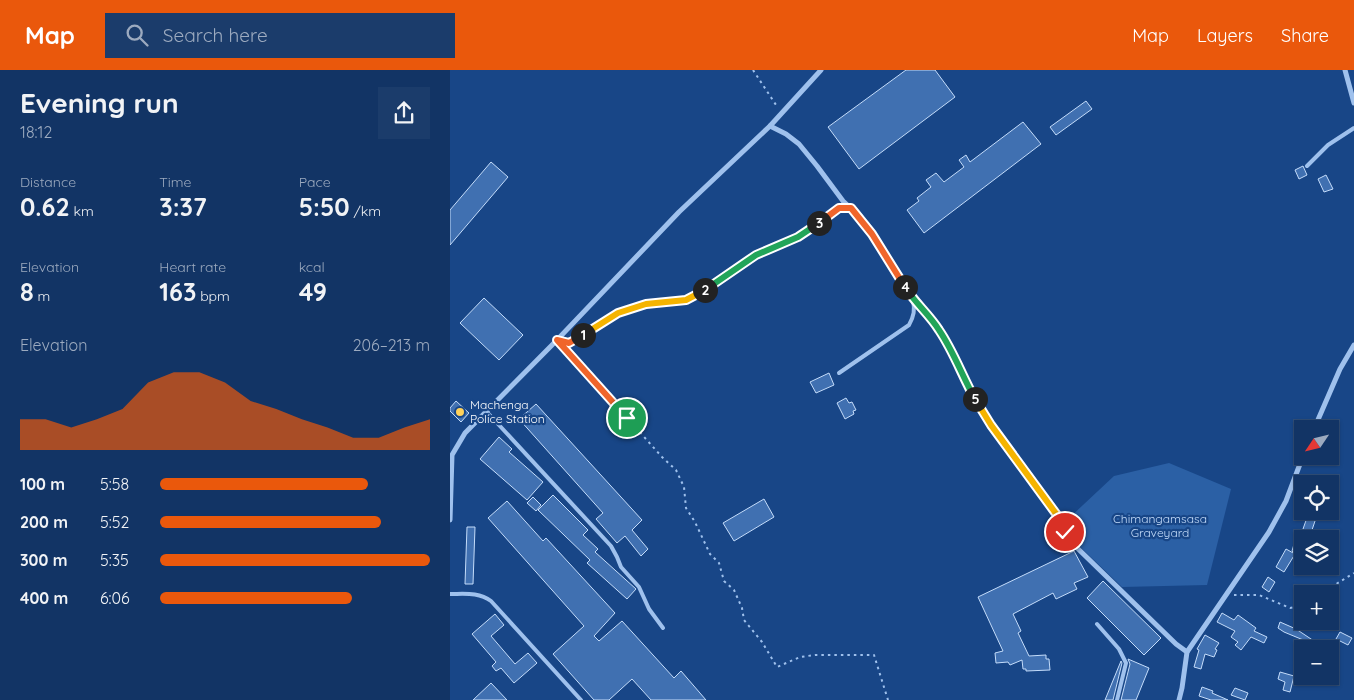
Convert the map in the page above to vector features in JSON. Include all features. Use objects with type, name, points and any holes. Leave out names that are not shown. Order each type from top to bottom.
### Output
[{"type":"street","points":[[450,520],[451,454],[465,432],[557,340],[679,212],[770,126],[821,70]]},
{"type":"street","points":[[1344,70],[1354,102]]},
{"type":"street","points":[[770,126],[786,134],[799,144],[843,201],[872,234],[913,300],[937,327],[950,347],[967,384],[991,425],[1057,515],[1070,541],[1121,593],[1187,652]]},
{"type":"street","points":[[1318,420],[1340,370],[1354,345]]},
{"type":"street","points":[[1178,700],[1182,688],[1187,652],[1269,532],[1286,501],[1300,465]]},
{"type":"lane","points":[[1307,166],[1328,145],[1354,128]]},
{"type":"lane","points":[[839,373],[909,325],[914,317],[913,300]]},
{"type":"lane","points":[[486,411],[611,546],[618,557],[621,567],[639,588],[649,609],[663,628]]},
{"type":"lane","points":[[450,594],[476,594],[484,596],[491,601],[581,700]]},
{"type":"lane","points":[[1097,624],[1119,649],[1126,663],[1117,700]]},
{"type":"path","points":[[753,70],[781,114]]},
{"type":"path","points":[[557,340],[569,343],[618,313],[646,304],[686,300],[704,291],[756,255],[798,237],[839,208],[851,208]]},
{"type":"path","points":[[557,340],[662,457],[676,470],[684,487],[686,508],[695,522],[710,554],[719,563],[724,581],[734,590],[742,608],[744,620],[762,642],[777,667],[800,656],[874,655],[888,700]]},
{"type":"path","points":[[1335,585],[1354,573]]},
{"type":"path","points":[[1224,597],[1241,594],[1259,595],[1290,608],[1294,607]]},
{"type":"green space","name":"Chimangamsasa Graveyard","points":[[1169,463],[1231,489],[1207,585],[1122,587],[1072,539],[1067,520],[1114,476]]},
{"type":"building","points":[[906,70],[935,70],[955,97],[859,169],[828,127]]},
{"type":"building","points":[[1086,101],[1092,109],[1056,135],[1050,127]]},
{"type":"building","points":[[1023,122],[1041,144],[924,233],[907,210],[919,201],[917,198],[931,187],[926,180],[936,173],[944,182],[964,167],[959,160],[966,155],[970,162]]},
{"type":"building","points":[[491,162],[508,177],[450,245],[450,210]]},
{"type":"building","points":[[1303,166],[1307,175],[1299,179],[1295,170]]},
{"type":"building","points":[[1326,175],[1333,189],[1324,192],[1318,179]]},
{"type":"building","points":[[484,298],[523,335],[499,360],[460,323]]},
{"type":"building","points":[[829,373],[834,385],[816,393],[810,382]]},
{"type":"building","points":[[846,398],[849,403],[852,402],[856,410],[853,411],[854,414],[845,419],[837,403]]},
{"type":"building","name":"Machenga Police Station","points":[[456,401],[469,413],[461,422],[450,411],[450,408]]},
{"type":"building","points":[[536,404],[642,520],[632,530],[648,549],[641,556],[625,536],[617,543],[596,519],[603,513],[519,419]]},
{"type":"building","points":[[499,437],[512,449],[509,452],[543,482],[527,500],[480,459]]},
{"type":"building","points":[[553,495],[588,530],[583,535],[598,549],[595,552],[636,589],[627,599],[587,563],[590,560],[538,510]]},
{"type":"building","points":[[533,497],[541,505],[536,511],[527,503]]},
{"type":"building","points":[[764,499],[774,517],[734,541],[723,523]]},
{"type":"building","points":[[507,501],[543,541],[546,538],[615,613],[594,636],[599,641],[622,621],[674,678],[681,671],[706,700],[651,700],[632,679],[609,700],[594,700],[553,654],[584,626],[488,518]]},
{"type":"building","points":[[1306,520],[1315,520],[1312,530],[1303,529]]},
{"type":"building","points":[[467,527],[475,527],[473,584],[465,584]]},
{"type":"building","points":[[1286,549],[1294,553],[1294,556],[1284,572],[1276,567]]},
{"type":"building","points":[[1074,551],[1088,577],[1074,583],[1077,589],[1056,599],[1053,593],[1013,614],[1021,631],[1018,633],[1029,656],[1046,655],[1046,659],[1049,659],[1050,670],[1026,671],[1026,669],[1023,669],[1022,660],[1010,665],[1008,662],[996,663],[995,653],[1003,651],[978,597]]},
{"type":"building","points":[[1268,577],[1275,582],[1269,592],[1262,587]]},
{"type":"building","points":[[1103,581],[1161,638],[1144,655],[1087,598]]},
{"type":"building","points":[[1222,613],[1234,620],[1238,615],[1256,628],[1254,631],[1267,637],[1264,643],[1251,637],[1241,650],[1235,645],[1238,642],[1231,637],[1235,631],[1217,622]]},
{"type":"building","points":[[495,614],[504,625],[491,636],[515,664],[528,653],[537,663],[514,683],[501,668],[496,671],[492,666],[496,662],[472,634]]},
{"type":"building","points":[[1280,622],[1312,640],[1303,640],[1278,628]]},
{"type":"building","points":[[1340,632],[1352,638],[1348,645],[1336,639]]},
{"type":"building","points":[[1205,635],[1219,643],[1215,649],[1217,650],[1214,657],[1205,654],[1201,669],[1194,667],[1199,650],[1197,649]]},
{"type":"building","points":[[1128,659],[1149,668],[1136,700],[1121,700],[1130,664]]},
{"type":"building","points":[[1121,661],[1113,700],[1105,700]]},
{"type":"building","points":[[1280,672],[1294,676],[1290,692],[1283,690],[1285,682],[1278,679]]},
{"type":"building","points":[[491,683],[507,700],[473,700]]},
{"type":"building","points":[[1202,687],[1228,700],[1211,700],[1199,696]]},
{"type":"building","points":[[1235,688],[1248,693],[1245,700],[1231,695]]},
{"type":"place","name":"Machenga Police Station","points":[[460,412]]},
{"type":"route","points":[[627,418],[557,340],[569,343],[618,313],[646,304],[686,300],[704,291],[756,255],[798,237],[839,208],[851,208],[872,234],[913,300],[937,327],[950,347],[967,384],[991,425],[1057,515],[1065,532]]}]
